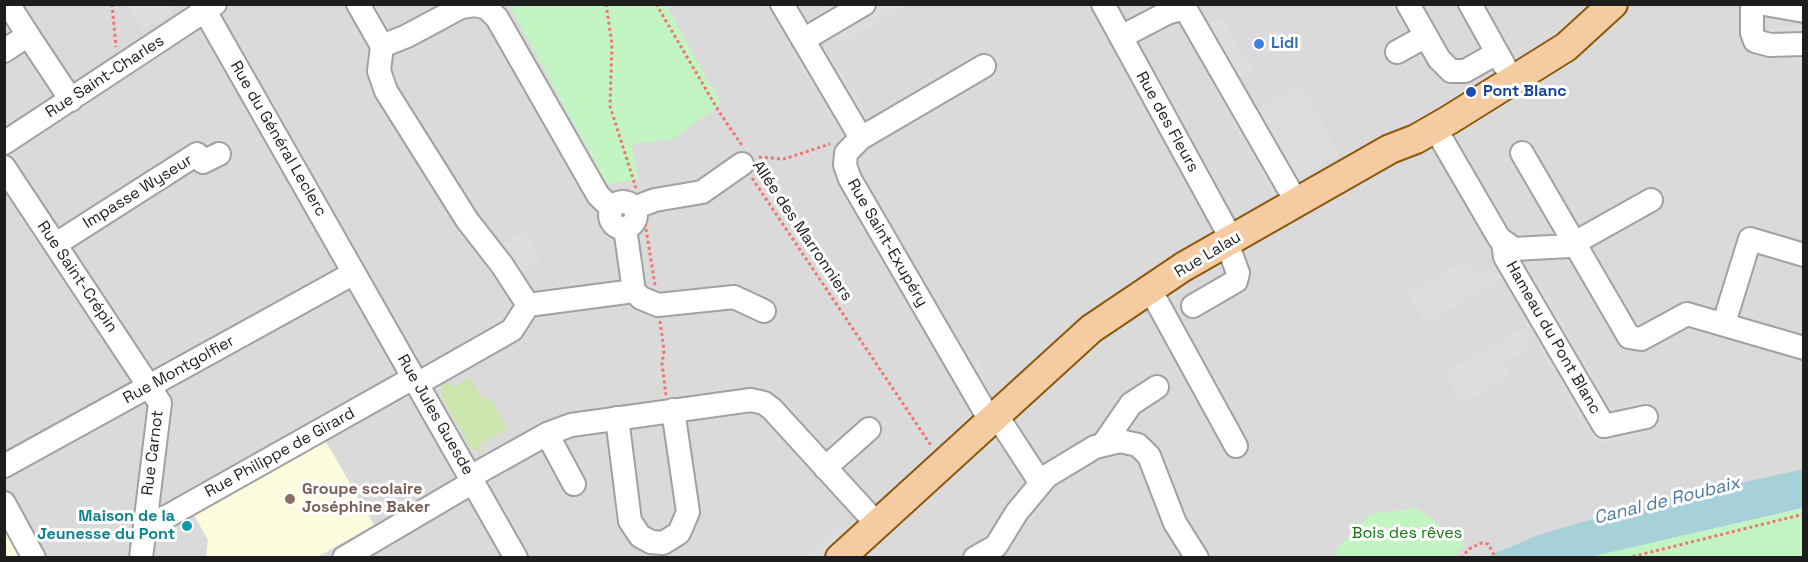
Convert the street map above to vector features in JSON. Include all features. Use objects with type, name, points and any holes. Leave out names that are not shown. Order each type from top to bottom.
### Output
[{"type":"main road","name":"Rue Lalau","points":[[840,558],[944,465],[1084,334],[1184,267],[1390,149],[1436,128],[1504,65],[1566,47],[1613,4]]},
{"type":"street","points":[[358,4],[382,46],[379,71],[386,91],[466,220],[502,265],[528,305],[634,291]]},
{"type":"street","points":[[782,4],[861,138],[984,66]]},
{"type":"street","points":[[803,40],[864,4]]},
{"type":"street","name":"Rue des Fleurs","points":[[1103,4],[1229,241],[1238,273],[1236,281],[1193,306]]},
{"type":"street","points":[[1408,4],[1444,66],[1451,72],[1504,65],[1470,4]]},
{"type":"street","points":[[1752,4],[1752,33],[1755,41],[1770,45],[1803,44]]},
{"type":"street","points":[[1765,4],[1803,11]]},
{"type":"street","points":[[382,46],[407,36],[461,7],[487,6],[502,27],[598,195],[628,212],[702,192],[746,154]]},
{"type":"street","name":"Rue Saint-Charles","points":[[4,143],[207,7]]},
{"type":"street","name":"Rue du Général Leclerc","points":[[207,7],[354,273]]},
{"type":"street","points":[[1121,37],[1167,14],[1185,8],[1297,203]]},
{"type":"street","points":[[12,10],[71,100]]},
{"type":"street","points":[[4,51],[28,35]]},
{"type":"street","points":[[1396,52],[1426,36]]},
{"type":"street","name":"Hameau du Pont Blanc","points":[[1436,128],[1503,243],[1505,257],[1604,426],[1646,417]]},
{"type":"street","name":"Rue Saint-Exupéry","points":[[861,138],[846,153],[845,165],[850,179],[994,419]]},
{"type":"street","points":[[1522,153],[1624,330],[1632,339],[1641,339],[1682,315],[1724,323],[1803,348]]},
{"type":"street","name":"Impasse Wyseur","points":[[56,244],[208,154]]},
{"type":"street","name":"Rue Saint-Crépin","points":[[4,167],[150,386]]},
{"type":"street","name":"Hameau du Pont Blanc","points":[[1503,243],[1521,250],[1560,248],[1574,244],[1651,200]]},
{"type":"street","points":[[628,212],[634,291],[641,298],[658,305],[734,297],[764,311]]},
{"type":"street","points":[[1724,323],[1750,239],[1803,255]]},
{"type":"street","name":"Rue Jules Guesde","points":[[354,273],[516,558]]},
{"type":"street","name":"Rue Montgolfier","points":[[4,466],[354,273]]},
{"type":"street","points":[[1151,291],[1236,446]]},
{"type":"street","name":"Rue Philippe de Girard","points":[[145,519],[158,520],[168,516],[512,330],[528,305]]},
{"type":"street","name":"Rue Carnot","points":[[141,558],[160,408],[150,386]]},
{"type":"street","points":[[1104,443],[1131,404],[1157,387]]},
{"type":"street","points":[[344,558],[547,434],[571,425],[745,400],[764,403],[877,524]]},
{"type":"street","points":[[617,418],[630,521],[640,536],[651,542],[663,543],[679,533],[688,512],[674,410]]},
{"type":"street","points":[[994,419],[1040,482]]},
{"type":"street","points":[[825,468],[869,429]]},
{"type":"street","points":[[547,434],[574,484]]},
{"type":"street","points":[[975,558],[998,552],[1040,482],[1065,463],[1104,443],[1126,441],[1138,445],[1149,456],[1175,523],[1197,558]]},
{"type":"street","points":[[4,503],[34,558]]},
{"type":"path","points":[[112,4],[113,39],[122,66]]},
{"type":"path","points":[[606,4],[612,44],[610,106],[628,212]]},
{"type":"path","name":"Allée des Marronniers","points":[[657,4],[746,154],[944,465]]},
{"type":"path","points":[[746,154],[784,159],[815,147],[861,138]]},
{"type":"path","points":[[1627,558],[1803,514]]},
{"type":"path","points":[[1461,558],[1469,549],[1481,543],[1488,544],[1496,558]]},
{"type":"shaded area","points":[[4,5],[1803,5],[1803,469],[1636,506],[1538,535],[1487,558],[5,557]]},
{"type":"shaded area","points":[[127,5],[169,5],[173,13],[142,31]]},
{"type":"shaded area","points":[[764,5],[775,5],[845,124],[837,129]]},
{"type":"shaded area","points":[[829,5],[908,5],[839,46],[818,11]]},
{"type":"shaded area","points":[[1203,10],[1211,24],[1223,17],[1252,70],[1237,79],[1254,110],[1302,85],[1339,154],[1272,193],[1180,23]]},
{"type":"shaded area","points":[[1803,26],[1803,38],[1769,39],[1769,27]]},
{"type":"shaded area","points":[[831,53],[866,112],[857,117],[822,59]]},
{"type":"shaded area","points":[[524,231],[542,260],[516,276],[498,247]]},
{"type":"shaded area","points":[[1466,259],[1477,277],[1497,266],[1504,278],[1425,324],[1407,294]]},
{"type":"shaded area","points":[[1541,285],[1611,408],[1648,400],[1651,433],[1603,444],[1587,434],[1523,319],[1532,313],[1522,296]]},
{"type":"shaded area","points":[[1523,328],[1534,346],[1504,363],[1511,376],[1462,404],[1444,373]]},
{"type":"shaded area","points":[[979,359],[990,379],[981,384],[969,365]]},
{"type":"shaded area","name":"Groupe scolaire Joséphine Baker","points":[[325,440],[374,525],[317,557],[206,557],[208,540],[194,515]]},
{"type":"shaded area","points":[[842,523],[848,530],[817,557],[803,557]]},
{"type":"shaded area","points":[[5,526],[22,557],[5,557]]},
{"type":"green space","points":[[509,5],[666,5],[721,104],[673,139],[632,144],[638,180],[607,184]]},
{"type":"green space","points":[[470,378],[481,397],[492,400],[507,430],[479,445],[483,452],[471,449],[441,395],[442,385],[448,382],[452,388]]},
{"type":"green space","name":"Bois des rêves","points":[[1417,508],[1465,544],[1453,557],[1335,557],[1337,548],[1371,514]]},
{"type":"green space","points":[[1802,509],[1803,557],[1590,558],[1597,555]]},
{"type":"water","name":"Canal de Roubaix","points":[[1803,469],[1803,508],[1590,557],[1487,557],[1538,535],[1636,506]]},
{"type":"place","name":"Lidl","points":[[1259,44]]},
{"type":"place","name":"Pont Blanc","points":[[1471,92]]},
{"type":"place","name":"Groupe scolaire Joséphine Baker","points":[[290,499]]},
{"type":"place","name":"Maison de la Jeunesse du Pont","points":[[187,526]]}]
